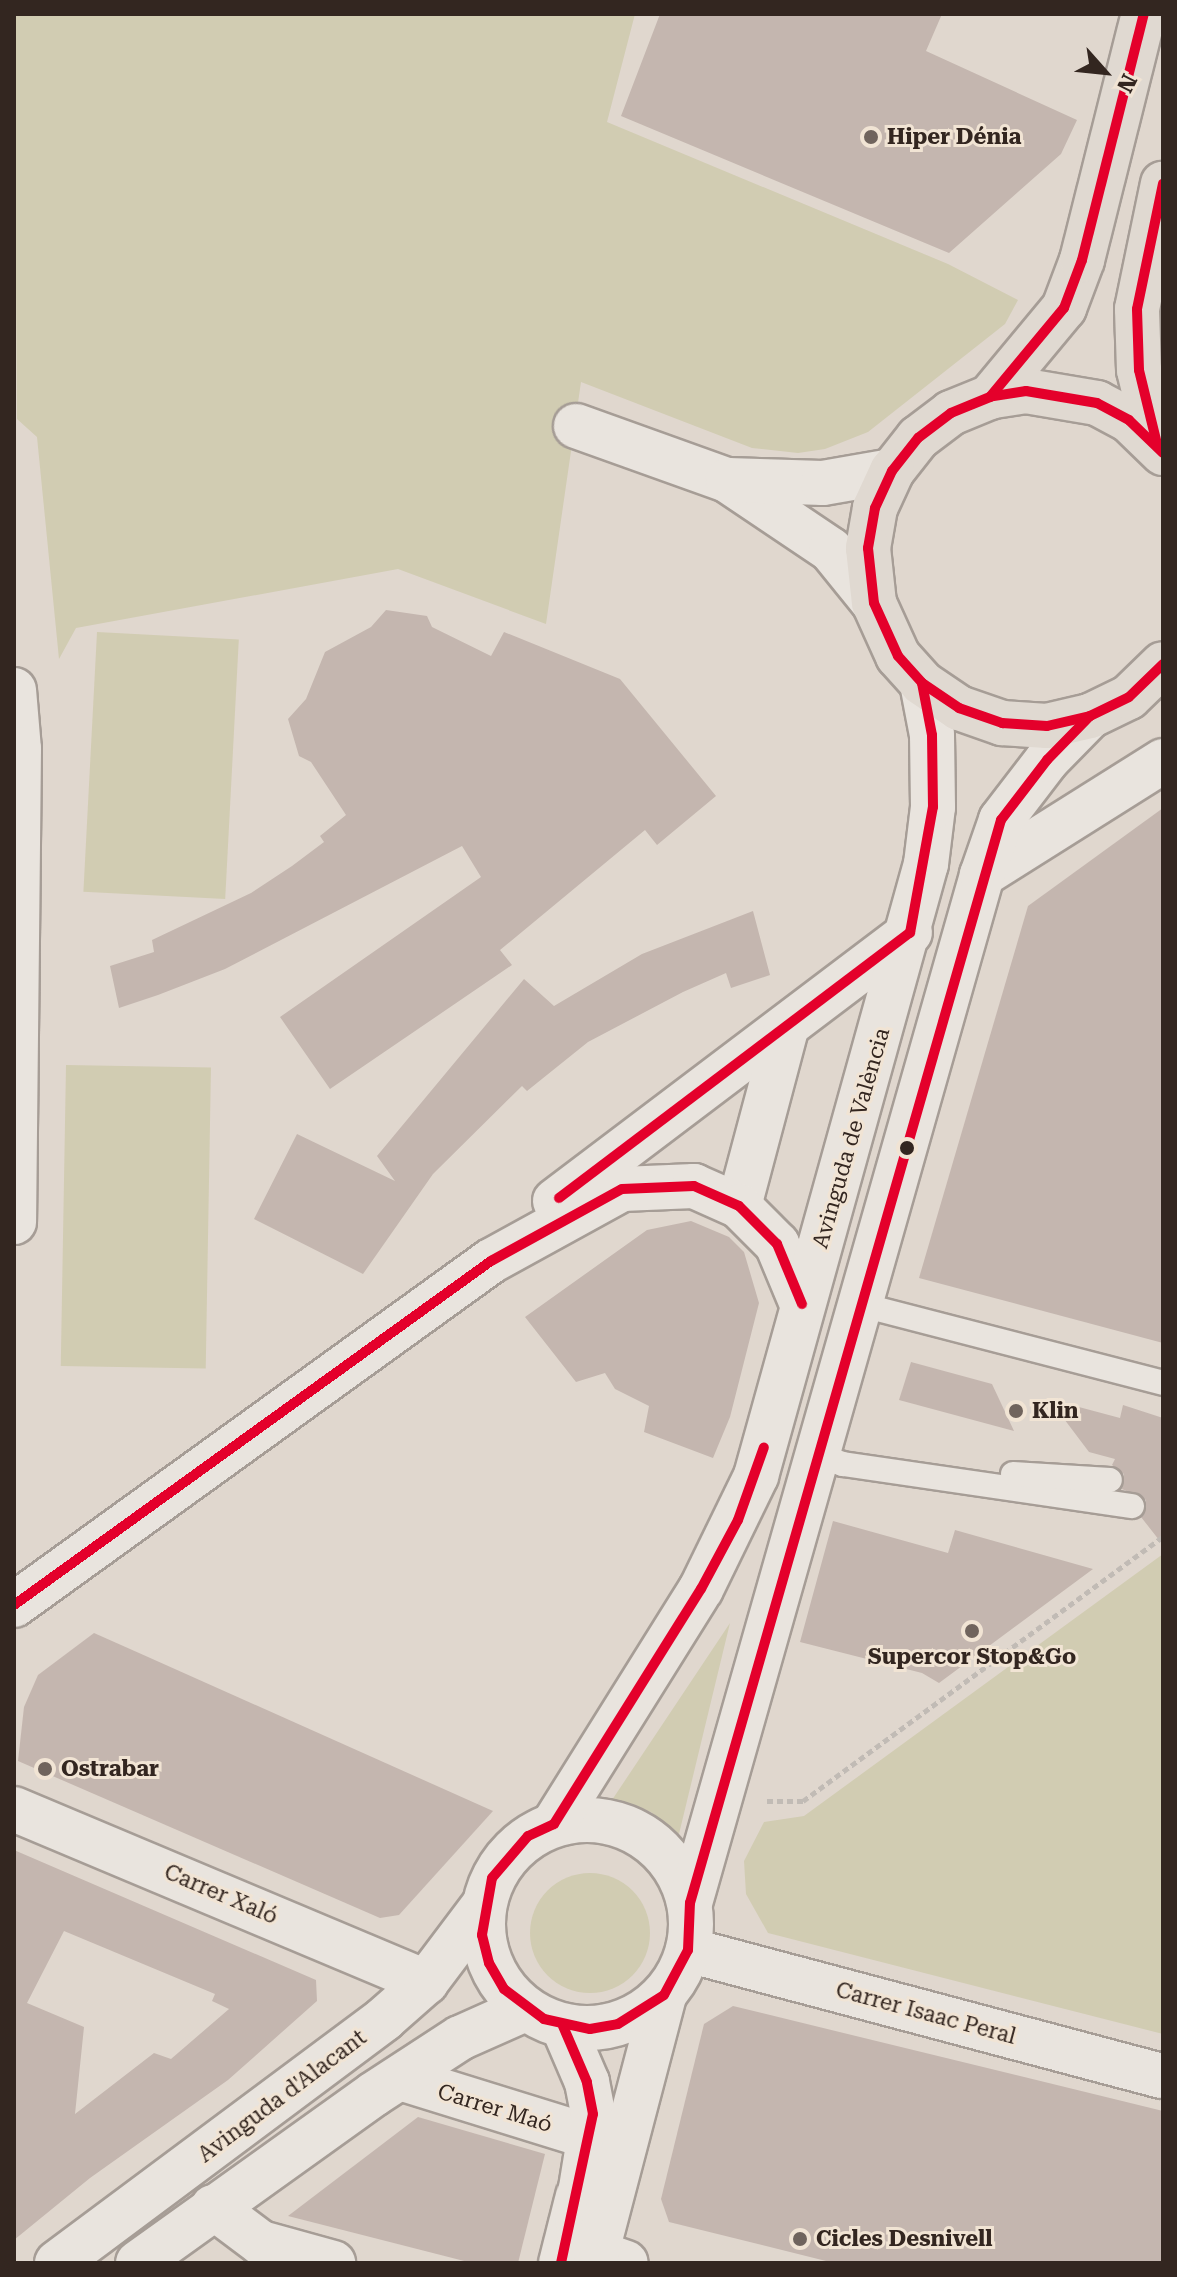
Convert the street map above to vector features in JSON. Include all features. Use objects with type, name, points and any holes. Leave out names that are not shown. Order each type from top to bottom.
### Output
[{"type":"main road","points":[[990,397],[1064,308],[1082,260],[1144,14]]},
{"type":"main road","points":[[1160,448],[1139,370],[1137,309],[1163,184]]},
{"type":"main road","points":[[874,603],[868,548],[875,508],[892,471],[929,430],[951,413],[990,397],[1026,391],[1097,403],[1129,420],[1160,448]]},
{"type":"main road","points":[[576,426],[727,480],[823,542],[874,603],[898,656],[922,683],[959,708],[1002,723],[1047,726],[1090,716],[1129,697],[1162,666]]},
{"type":"main road","points":[[727,480],[823,483],[892,471]]},
{"type":"main road","name":"Avinguda de València","points":[[554,1824],[701,1589],[738,1520],[756,1476],[802,1304],[910,933],[933,807],[932,735],[922,683]]},
{"type":"main road","points":[[14,690],[19,749],[14,1222]]},
{"type":"main road","points":[[595,2260],[664,1995],[688,1950],[690,1903],[830,1460],[862,1305],[982,875],[1001,820],[1047,760],[1090,716]]},
{"type":"main road","points":[[982,875],[1163,761]]},
{"type":"main road","points":[[491,1261],[566,1191],[910,933]]},
{"type":"main road","points":[[739,1206],[786,1029]]},
{"type":"main road","points":[[14,1605],[491,1261],[622,1189],[694,1186],[739,1206],[777,1244],[802,1304]]},
{"type":"main road","name":"Carrer Xaló","points":[[14,1809],[426,1982]]},
{"type":"main road","points":[[595,2260],[586,2249],[576,2226],[587,2154],[591,2098],[544,2017],[504,1989],[489,1963],[482,1935],[484,1905],[507,1855],[528,1836],[554,1824],[583,1818],[612,1821],[640,1832],[680,1874],[690,1903]]},
{"type":"main road","name":"Avinguda d'Alacant","points":[[57,2263],[426,1982],[484,1905]]},
{"type":"main road","name":"Carrer Isaac Peral","points":[[688,1950],[1163,2076]]},
{"type":"main road","points":[[138,2263],[213,2207],[400,2078],[488,2023],[544,2017],[618,2024],[664,1995]]},
{"type":"main road","name":"Carrer Maó","points":[[400,2078],[587,2154]]},
{"type":"main road","points":[[213,2207],[261,2243],[333,2263]]},
{"type":"lane","points":[[862,1305],[1163,1383]]},
{"type":"lane","points":[[830,1460],[1110,1480]]},
{"type":"lane","points":[[830,1460],[1132,1506]]},
{"type":"path","points":[[721,1801],[803,1801],[1163,1537]]},
{"type":"shaded area","points":[[14,14],[635,14],[607,122],[948,264],[1018,300],[1005,324],[868,432],[825,449],[798,453],[752,448],[581,382],[546,624],[398,569],[76,628],[59,659],[37,437],[17,419]]},
{"type":"shaded area","points":[[97,632],[239,639],[225,899],[83,892]]},
{"type":"shaded area","points":[[66,1065],[211,1068],[206,1368],[61,1366]]},
{"type":"shaded area","points":[[1163,1554],[1163,2034],[768,1933],[746,1894],[744,1861],[764,1822],[804,1816]]},
{"type":"shaded area","points":[[730,1623],[679,1834],[651,1812],[612,1800]]},
{"type":"shaded area","points":[[590,1873],[613,1877],[633,1890],[646,1910],[650,1933],[646,1956],[633,1976],[613,1989],[590,1993],[567,1989],[547,1976],[534,1956],[530,1933],[534,1910],[547,1890],[567,1877]]},
{"type":"building","name":"Hiper Dénia","points":[[660,14],[942,14],[926,51],[1077,120],[1061,154],[949,253],[621,116]]},
{"type":"building","points":[[386,610],[427,616],[432,627],[491,656],[504,632],[620,679],[716,796],[657,845],[645,830],[500,950],[512,965],[330,1089],[280,1017],[481,877],[462,846],[225,969],[119,1008],[110,966],[154,952],[152,940],[251,893],[324,842],[320,836],[346,815],[311,762],[299,756],[288,719],[306,699],[325,652],[371,627]]},
{"type":"building","points":[[1163,808],[1163,1343],[919,1278],[1028,906]]},
{"type":"building","points":[[753,911],[770,975],[731,988],[726,973],[683,992],[588,1042],[527,1091],[522,1086],[433,1174],[363,1274],[254,1219],[297,1134],[395,1181],[377,1156],[524,979],[554,1006],[642,954]]},
{"type":"building","points":[[691,1221],[729,1237],[744,1252],[759,1303],[730,1417],[713,1458],[644,1432],[649,1406],[615,1389],[605,1373],[576,1382],[525,1317],[647,1230]]},
{"type":"building","points":[[911,1362],[992,1384],[1014,1431],[899,1400]]},
{"type":"building","points":[[1049,1399],[1120,1418],[1123,1405],[1163,1418],[1163,1545],[1141,1517],[1146,1500],[1122,1489],[1124,1474],[1112,1465],[1115,1459],[1089,1452]]},
{"type":"building","points":[[833,1521],[948,1553],[955,1530],[1093,1569],[939,1683],[922,1673],[800,1642]]},
{"type":"building","points":[[94,1633],[493,1811],[399,1915],[380,1918],[18,1761],[24,1707],[38,1675]]},
{"type":"building","points":[[14,1850],[316,1980],[317,2001],[228,2080],[90,2178],[14,2240]],"holes":[[[64,1931],[215,1994],[212,2001],[229,2009],[171,2059],[154,2053],[75,2114],[84,2027],[27,2003]]]},
{"type":"building","points":[[733,2006],[1163,2111],[1163,2263],[834,2263],[669,2222],[661,2199],[704,2024]]},
{"type":"building","points":[[418,2117],[545,2154],[518,2263],[472,2263],[288,2216]]},
{"type":"transit line","points":[[990,397],[1064,308],[1082,260],[1144,14]]},
{"type":"transit line","points":[[1157,444],[1139,370],[1137,309],[1163,184]]},
{"type":"transit line","points":[[1163,453],[1129,420],[1097,403],[1026,391],[990,397],[951,413],[918,438],[892,471],[875,508],[868,548],[874,603],[898,656],[922,683],[959,708],[1002,723],[1047,726],[1090,716],[1129,697],[1163,664]]},
{"type":"transit line","points":[[910,933],[933,807],[932,735],[922,683]]},
{"type":"transit line","points":[[554,1824],[528,1836],[492,1878],[482,1935],[489,1963],[504,1989],[544,2019],[590,2029],[618,2024],[664,1995],[688,1950],[690,1903],[1001,820],[1047,760],[1090,716]]},
{"type":"transit line","points":[[559,1198],[910,933]]},
{"type":"transit line","points":[[14,1605],[491,1261],[622,1189],[694,1186],[739,1206],[777,1244],[802,1304]]},
{"type":"transit line","points":[[554,1824],[701,1589],[738,1520],[764,1447]]},
{"type":"transit line","points":[[561,2263],[593,2114],[587,2082],[563,2026]]},
{"type":"place","name":"Hiper Dénia","points":[[871,137]]},
{"type":"place","name":"Klin","points":[[1016,1411]]},
{"type":"place","name":"Supercor Stop&Go","points":[[972,1631]]},
{"type":"place","name":"Ostrabar","points":[[45,1769]]},
{"type":"place","name":"Cicles Desnivell","points":[[800,2239]]}]
